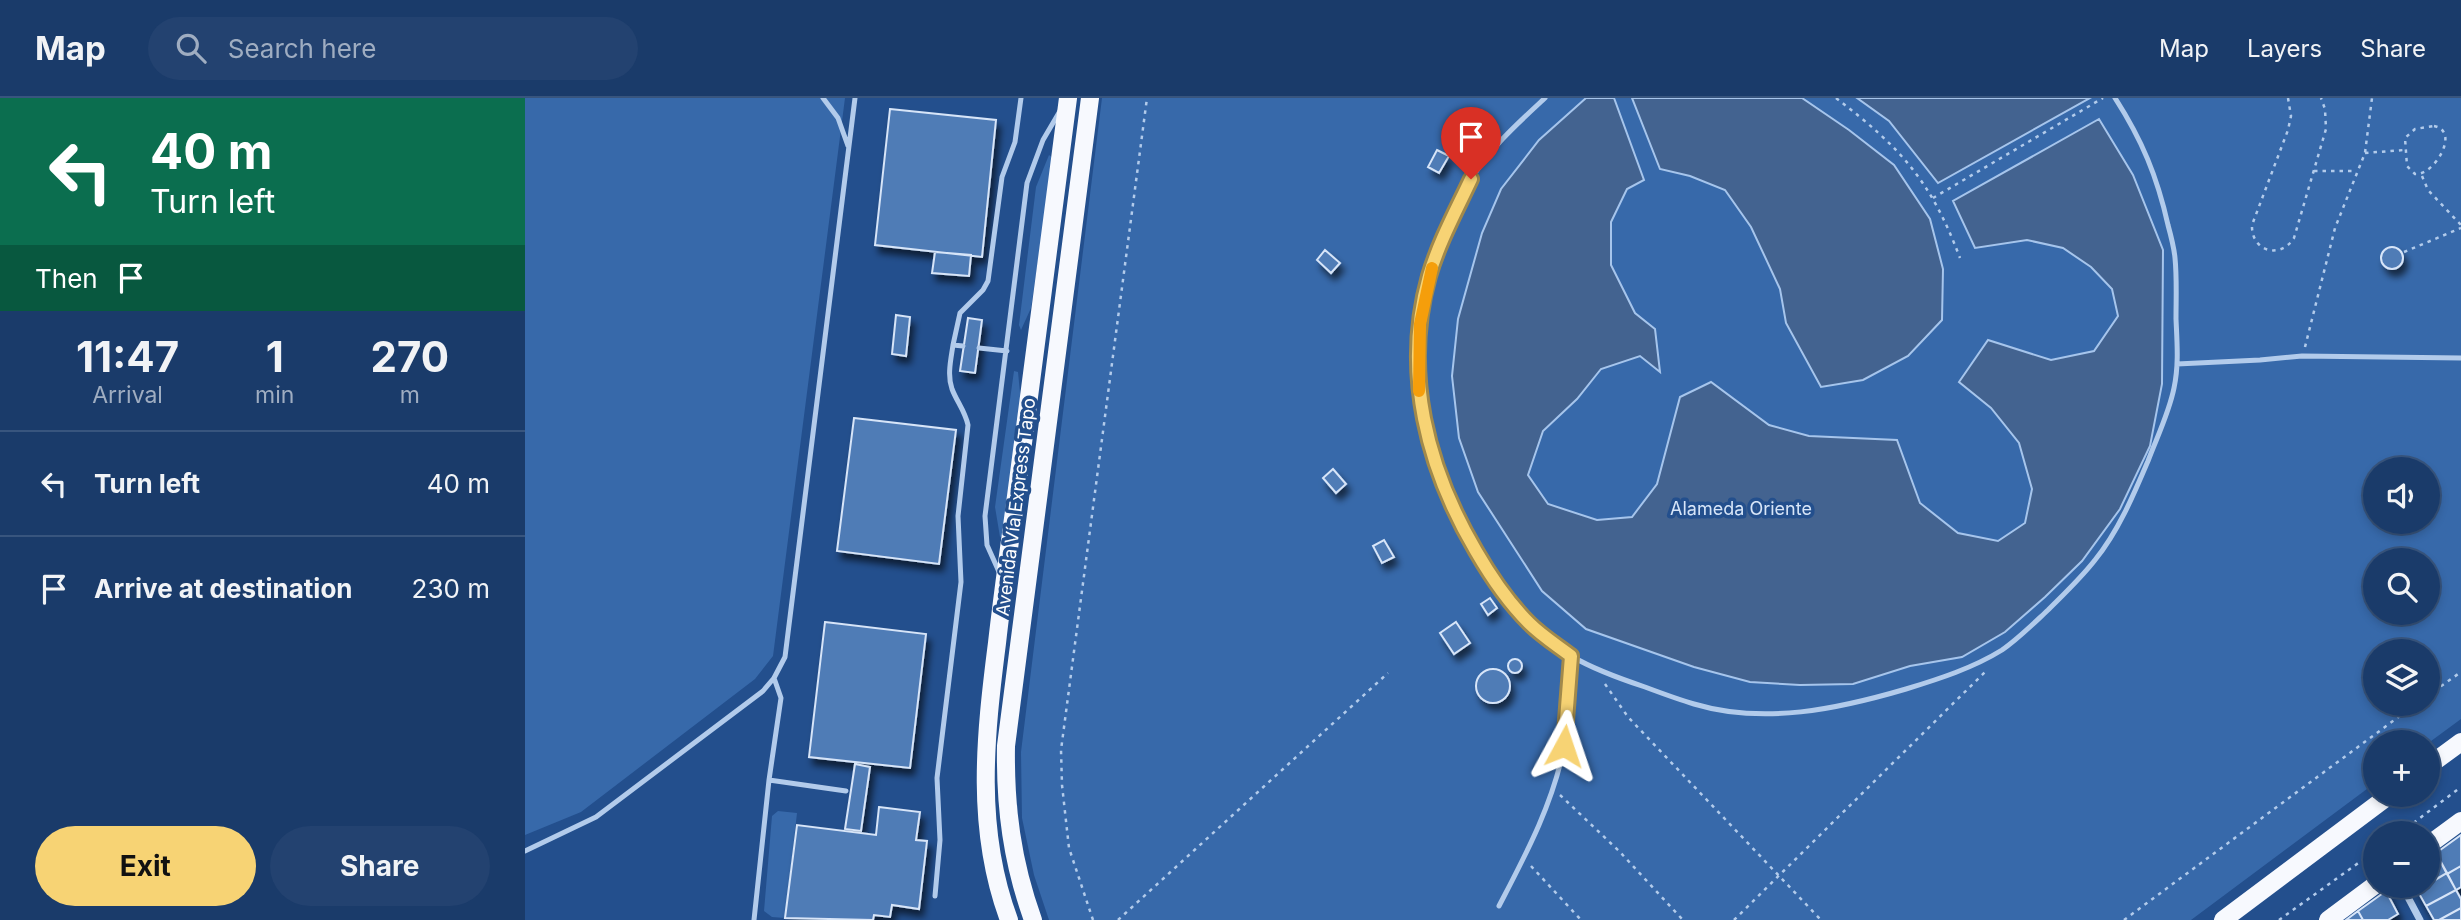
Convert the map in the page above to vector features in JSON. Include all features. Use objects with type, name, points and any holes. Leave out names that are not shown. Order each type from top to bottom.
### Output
[{"type":"main road","name":"Avenida Vía Express Tapo","points":[[1033,920],[1009,829],[1005,792],[1006,746],[1090,98]]},
{"type":"main road","name":"Avenida Vía Express Tapo","points":[[1009,920],[999,892],[989,842],[985,781],[989,702],[1068,99]]},
{"type":"main road","points":[[2440,757],[2461,742]]},
{"type":"main road","points":[[2223,920],[2374,807]]},
{"type":"main road","points":[[2440,836],[2461,821]]},
{"type":"main road","points":[[2328,920],[2363,894]]},
{"type":"street","points":[[2408,898],[2420,920]]},
{"type":"lane","points":[[823,98],[838,118],[849,149]]},
{"type":"lane","points":[[525,851],[596,817],[762,691],[774,678],[785,657],[855,98]]},
{"type":"lane","points":[[935,896],[940,840],[937,778],[961,582],[958,516],[968,425],[965,413],[952,390],[949,376],[960,313],[983,290],[988,281],[1002,177],[1014,142],[1021,98]]},
{"type":"lane","points":[[1545,98],[1505,134],[1471,179],[1441,241],[1429,278],[1420,324],[1418,373],[1420,403],[1439,478],[1461,525],[1493,580],[1530,624],[1571,656],[1696,705],[1770,715],[1864,701],[1962,670],[2003,649],[2032,626],[2097,558],[2140,480],[2174,389],[2177,364],[2175,256],[2162,195],[2148,155],[2115,98]]},
{"type":"lane","points":[[1004,582],[987,545],[985,516],[1027,183],[1043,141],[1068,99]]},
{"type":"lane","points":[[953,345],[964,346]]},
{"type":"lane","points":[[979,348],[1006,352]]},
{"type":"lane","points":[[2177,364],[2302,356],[2461,358]]},
{"type":"lane","points":[[1499,906],[1524,858],[1554,788],[1564,746],[1571,656]]},
{"type":"lane","points":[[754,920],[781,698],[774,678]]},
{"type":"lane","points":[[769,780],[846,791]]},
{"type":"path","points":[[1093,920],[1069,848],[1061,750],[1147,98]]},
{"type":"path","points":[[1836,98],[1895,148],[1918,173],[1947,224],[1960,258]]},
{"type":"path","points":[[1933,198],[2103,98]]},
{"type":"path","points":[[2288,98],[2291,116],[2288,130],[2252,225],[2254,239],[2264,249],[2278,251],[2290,244],[2326,129],[2325,109],[2321,98]]},
{"type":"path","points":[[2302,356],[2335,228],[2365,153],[2372,98]]},
{"type":"path","points":[[2405,252],[2461,226],[2428,190],[2421,174],[2411,171],[2407,166],[2405,138],[2415,128],[2434,126],[2445,130],[2449,141],[2447,148],[2421,174]]},
{"type":"path","points":[[2365,153],[2405,150]]},
{"type":"path","points":[[2314,171],[2357,172]]},
{"type":"path","points":[[1734,920],[1980,678],[1988,668],[1990,656]]},
{"type":"path","points":[[1594,667],[1628,717],[1821,920]]},
{"type":"path","points":[[2440,687],[2461,672]]},
{"type":"path","points":[[1118,920],[1388,673]]},
{"type":"path","points":[[2124,920],[2400,716]]},
{"type":"path","points":[[2417,821],[2461,787]]},
{"type":"path","points":[[1554,788],[1619,851],[1683,920]]},
{"type":"path","points":[[1524,858],[1581,920]]},
{"type":"path","points":[[2279,920],[2363,860]]},
{"type":"green space","points":[[525,98],[845,98],[773,656],[755,679],[581,812],[525,835]]},
{"type":"green space","name":"Alameda Oriente","points":[[1102,98],[2461,98],[2461,719],[2440,734],[2440,730],[2363,730],[2363,792],[2191,920],[1049,920],[1034,875],[1022,818],[1021,752]]},
{"type":"green space","points":[[1049,155],[1053,158],[1031,308],[1021,330],[1019,325],[1036,187]]},
{"type":"green space","points":[[1014,371],[1018,372],[1021,403],[1000,537],[995,507]]},
{"type":"green space","points":[[778,811],[797,813],[785,918],[772,917],[764,911],[772,816]]},
{"type":"shaded area","points":[[1586,98],[1614,98],[1644,180],[1627,189],[1611,222],[1611,265],[1635,313],[1655,329],[1660,372],[1640,356],[1601,369],[1577,399],[1543,431],[1528,475],[1548,504],[1597,520],[1632,517],[1657,484],[1680,397],[1711,382],[1769,425],[1809,436],[1897,440],[1920,503],[1958,533],[1998,541],[2025,523],[2032,489],[2019,443],[1991,408],[1959,382],[1988,340],[2051,360],[2094,351],[2118,316],[2112,289],[2091,267],[2063,248],[2027,240],[1975,248],[1953,201],[2099,119],[2133,175],[2163,250],[2162,384],[2150,446],[2120,509],[2082,561],[2005,632],[1962,657],[1910,666],[1853,684],[1750,682],[1694,667],[1586,629],[1542,591],[1478,492],[1459,438],[1452,376],[1458,319],[1482,233],[1501,189],[1539,140]]},
{"type":"shaded area","points":[[1632,98],[1802,98],[1849,130],[1894,165],[1930,219],[1943,269],[1942,320],[1908,356],[1863,380],[1821,387],[1786,323],[1780,289],[1751,227],[1725,190],[1690,176],[1660,169]]},
{"type":"shaded area","points":[[1857,98],[2090,98],[1938,183],[1889,121]]},
{"type":"building","points":[[890,109],[996,120],[982,257],[875,245]]},
{"type":"building","points":[[1437,150],[1449,156],[1439,173],[1428,167]]},
{"type":"building","points":[[2392,247],[2402,254],[2403,258],[2396,268],[2392,269],[2382,262],[2381,258],[2388,248]]},
{"type":"building","points":[[1325,250],[1340,263],[1331,273],[1317,260]]},
{"type":"building","points":[[935,252],[971,255],[969,276],[932,273]]},
{"type":"building","points":[[896,315],[910,317],[906,356],[892,354]]},
{"type":"building","points":[[968,318],[982,320],[975,373],[960,371]]},
{"type":"building","points":[[854,418],[956,430],[939,564],[837,551]]},
{"type":"building","points":[[1333,469],[1346,484],[1336,493],[1323,478]]},
{"type":"building","points":[[1384,540],[1394,557],[1382,563],[1373,546]]},
{"type":"building","points":[[1490,598],[1497,608],[1488,615],[1481,604]]},
{"type":"building","points":[[825,622],[926,634],[910,768],[809,757]]},
{"type":"building","points":[[1456,622],[1470,643],[1454,654],[1440,633]]},
{"type":"building","points":[[1515,659],[1520,661],[1520,671],[1515,673],[1510,671],[1508,666],[1510,661]]},
{"type":"building","points":[[1493,669],[1505,674],[1510,686],[1505,698],[1493,703],[1481,698],[1476,686],[1481,674]]},
{"type":"building","points":[[855,764],[870,767],[861,831],[845,829]]},
{"type":"building","points":[[879,807],[920,812],[916,840],[927,841],[919,909],[892,905],[890,917],[874,915],[873,920],[785,918],[797,825],[876,835]]},
{"type":"building","points":[[2461,835],[2461,866],[2447,874],[2440,861],[2440,850]]},
{"type":"building","points":[[2440,860],[2447,873],[2440,877]]},
{"type":"building","points":[[2461,866],[2461,887],[2456,890],[2447,874]]},
{"type":"building","points":[[2447,873],[2456,890],[2426,906],[2422,898],[2440,898],[2440,877]]},
{"type":"building","points":[[2456,890],[2461,899],[2461,908],[2434,920],[2426,906]]},
{"type":"building","points":[[2376,898],[2390,898],[2398,914],[2388,920],[2363,920],[2358,911]]},
{"type":"building","points":[[2461,908],[2461,920],[2439,920]]},
{"type":"building","points":[[2358,911],[2363,920],[2346,920]]},
{"type":"slow traffic","points":[[1419,391],[1420,324],[1432,268]]},
{"type":"route","points":[[1471,179],[1441,241],[1429,278],[1420,324],[1420,403],[1439,478],[1461,525],[1493,580],[1530,624],[1571,656],[1564,746]]}]
